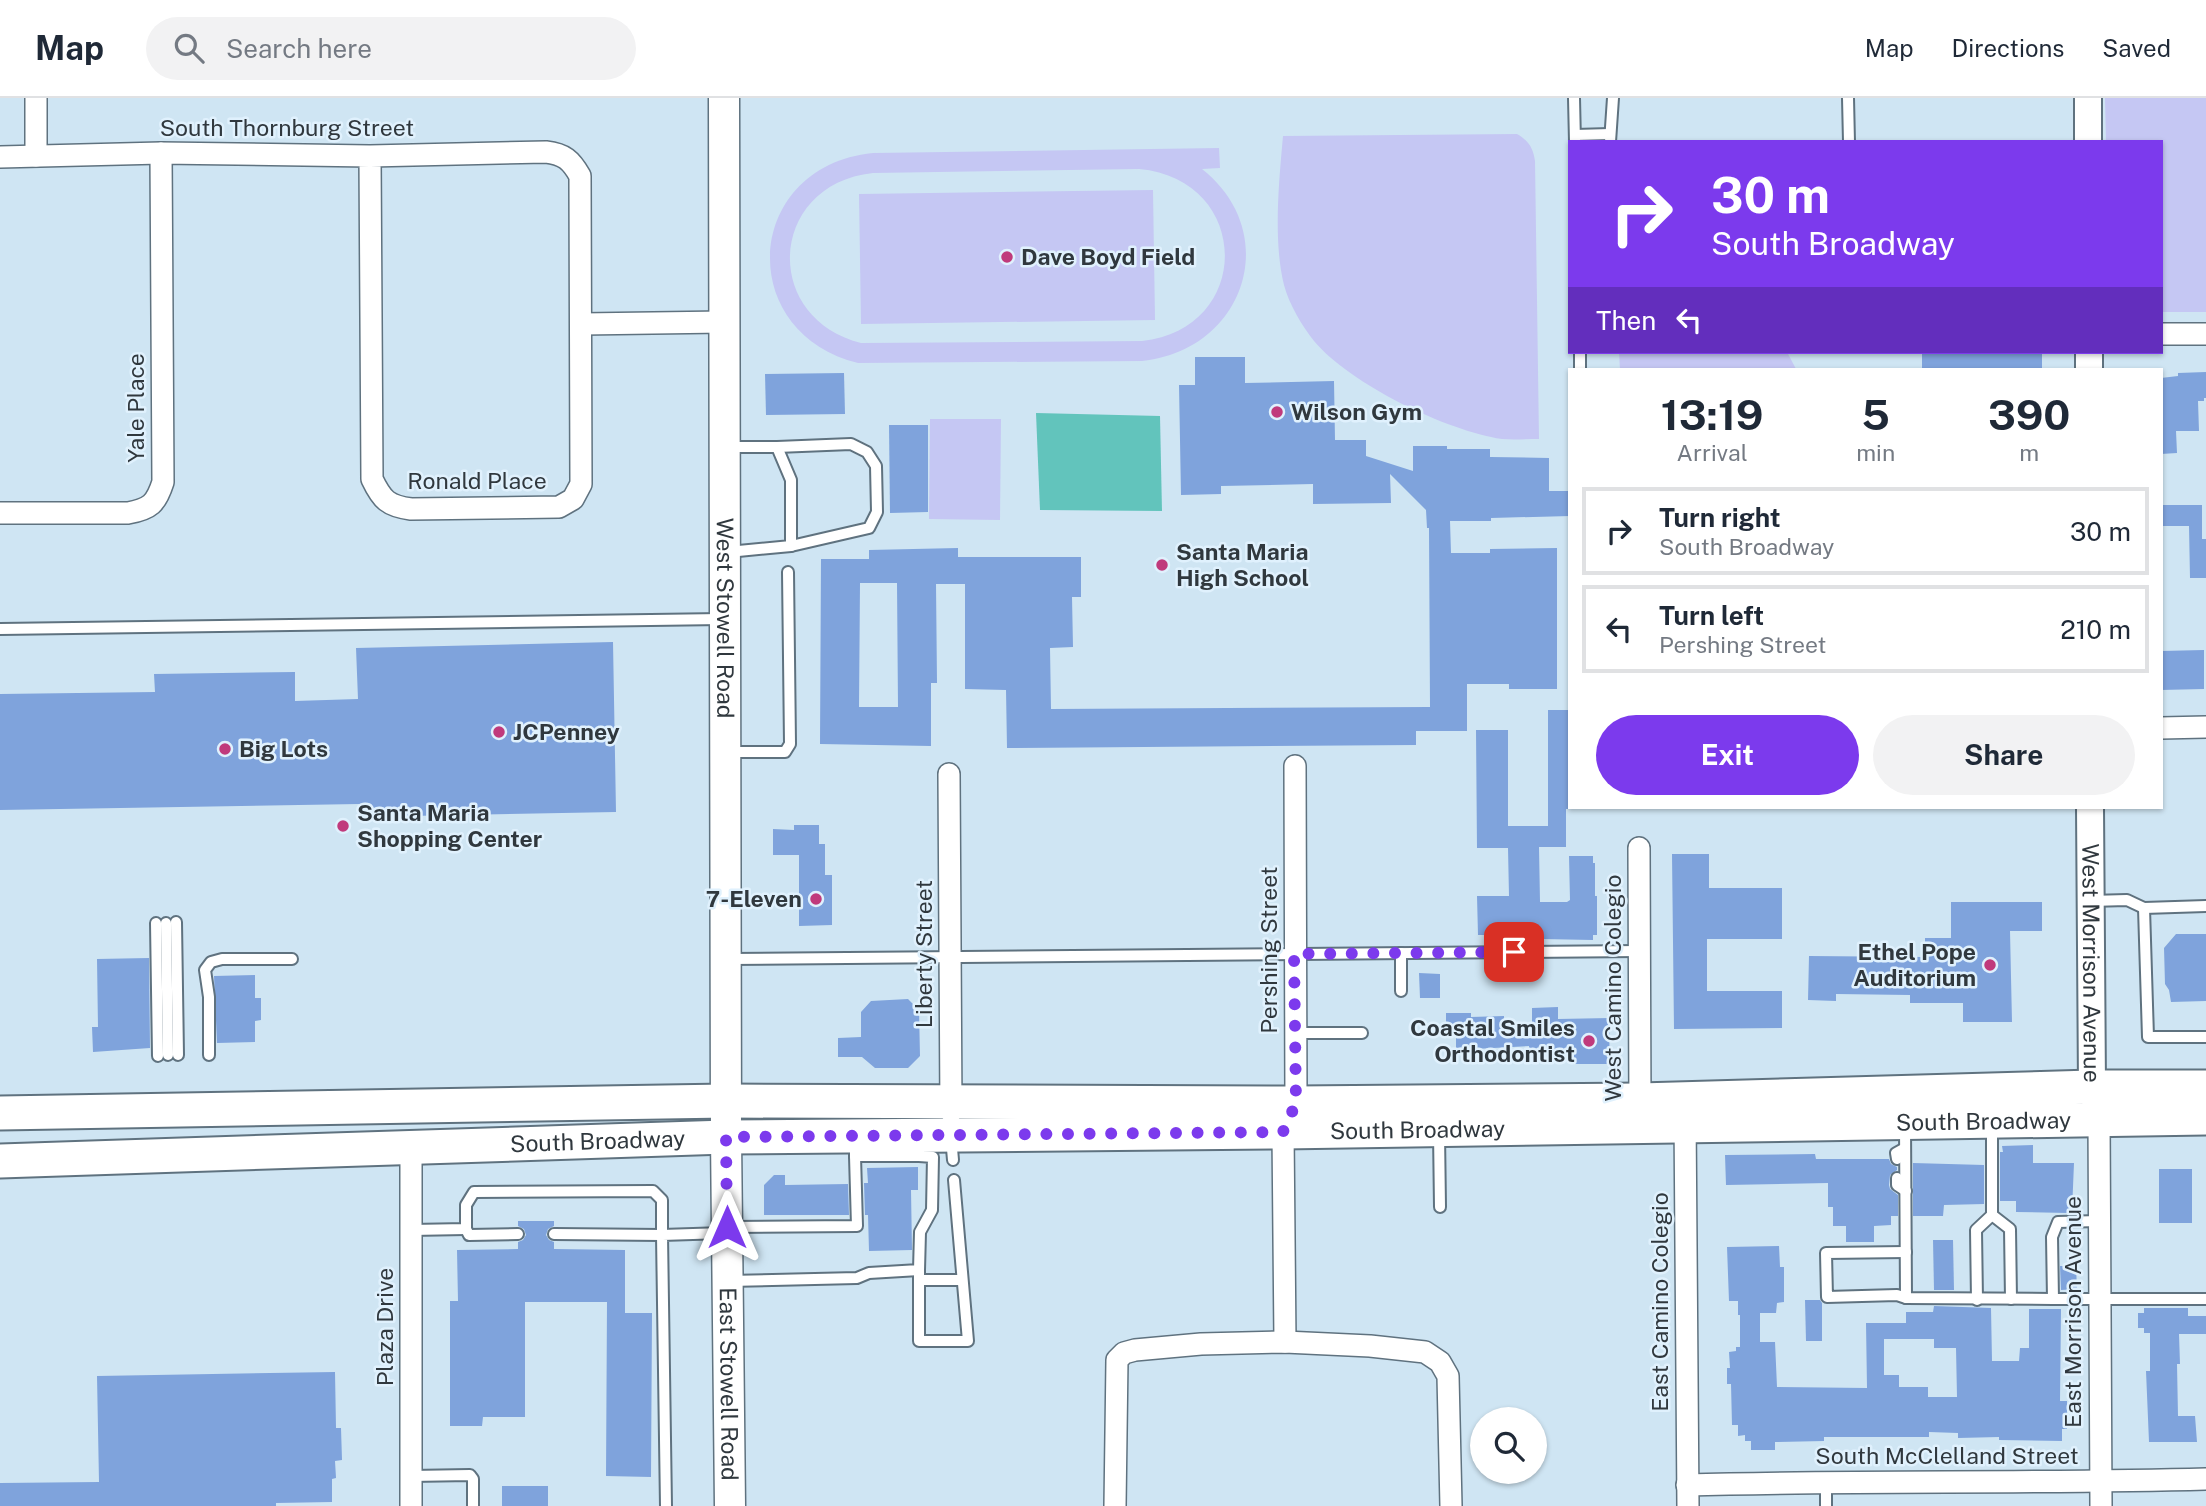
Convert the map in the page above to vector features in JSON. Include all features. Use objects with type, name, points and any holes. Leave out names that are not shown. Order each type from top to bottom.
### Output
[{"type":"main road","name":"West Stowell Road","points":[[724,98],[726,1137]]},
{"type":"main road","name":"South Broadway","points":[[1685,1113],[1905,1135],[2206,1087]]},
{"type":"main road","name":"South Broadway","points":[[0,1113],[726,1101],[938,1138]]},
{"type":"main road","name":"South Broadway","points":[[0,1161],[726,1137],[855,1146],[938,1138],[1290,1118],[1640,1114],[2095,1103],[2206,1118]]},
{"type":"main road","name":"South Broadway","points":[[1290,1118],[1439,1130],[1640,1114]]},
{"type":"main road","name":"East Stowell Road","points":[[726,1137],[730,1506]]},
{"type":"street","points":[[36,98],[36,156]]},
{"type":"street","points":[[2088,98],[2088,140]]},
{"type":"street","name":"South Thornburg Street","points":[[0,157],[161,153],[370,156],[546,152],[559,153],[571,161]]},
{"type":"street","name":"Yale Place","points":[[0,513],[128,513],[143,511],[158,499],[163,482],[161,153]]},
{"type":"street","name":"Ronald Place","points":[[370,156],[372,479],[380,496],[396,507],[411,509],[559,508],[573,499],[581,484],[580,176],[571,161]]},
{"type":"street","points":[[582,324],[724,322]]},
{"type":"street","points":[[2163,334],[2206,334]]},
{"type":"street","points":[[2163,728],[2206,727]]},
{"type":"street","name":"Pershing Street","points":[[1285,1342],[1290,1118],[1295,1033],[1295,766]]},
{"type":"street","name":"Liberty Street","points":[[938,1138],[951,957],[949,774]]},
{"type":"street","name":"West Morrison Avenue","points":[[2090,809],[2095,1103]]},
{"type":"street","name":"West Camino Colegio","points":[[1639,848],[1640,1114]]},
{"type":"street","name":"East Morrison Avenue","points":[[2095,1103],[2099,1221],[2101,1506]]},
{"type":"street","name":"East Camino Colegio","points":[[1685,1113],[1687,1496]]},
{"type":"street","name":"Plaza Drive","points":[[411,1149],[411,1506]]},
{"type":"street","points":[[1115,1506],[1117,1360],[1124,1353],[1201,1344],[1285,1342],[1425,1352],[1440,1362],[1448,1376],[1451,1506]]},
{"type":"street","name":"South McClelland Street","points":[[1687,1496],[1826,1481],[2101,1482],[2206,1479]]},
{"type":"lane","points":[[1574,98],[1575,138],[1609,138],[1613,98]]},
{"type":"lane","points":[[1848,98],[1849,140]]},
{"type":"lane","points":[[725,447],[851,444],[867,452],[876,466],[877,512],[869,528],[791,546],[725,553]]},
{"type":"lane","points":[[777,447],[791,480],[791,546]]},
{"type":"lane","points":[[726,752],[785,752],[790,744],[788,572]]},
{"type":"lane","points":[[0,629],[726,619]]},
{"type":"lane","points":[[2090,901],[2127,900],[2144,908],[2206,906]]},
{"type":"lane","points":[[2144,908],[2148,1037],[2206,1037]]},
{"type":"lane","points":[[166,922],[168,1055],[166,922]]},
{"type":"lane","points":[[726,959],[1640,951]]},
{"type":"lane","points":[[1401,953],[1401,991]]},
{"type":"lane","points":[[209,1055],[209,997],[205,970],[211,962],[222,959],[292,959]]},
{"type":"lane","points":[[1295,1033],[1362,1033]]},
{"type":"lane","points":[[1977,1300],[1976,1230],[1992,1215],[1992,1120]]},
{"type":"lane","points":[[1439,1130],[1440,1207]]},
{"type":"lane","points":[[1897,1159],[1896,1153],[1905,1135]]},
{"type":"lane","points":[[1905,1135],[1906,1298]]},
{"type":"lane","points":[[938,1138],[933,1157],[932,1210],[920,1232],[919,1341],[968,1342],[954,1181]]},
{"type":"lane","points":[[554,1234],[662,1235],[857,1226],[855,1146]]},
{"type":"lane","points":[[1897,1178],[1897,1185],[1906,1191]]},
{"type":"lane","points":[[518,1234],[469,1235],[466,1229],[466,1205],[474,1192],[653,1191],[662,1200],[666,1506]]},
{"type":"lane","points":[[932,1210],[956,1210]]},
{"type":"lane","points":[[1992,1215],[2010,1229],[2011,1299]]},
{"type":"lane","points":[[2053,1299],[2052,1237],[2058,1222],[2099,1221]]},
{"type":"lane","points":[[411,1230],[466,1229]]},
{"type":"lane","points":[[1906,1252],[1826,1253],[1827,1297],[1897,1295],[1906,1298],[1977,1300],[2206,1299]]},
{"type":"lane","points":[[728,1281],[858,1278],[869,1273],[962,1280]]},
{"type":"lane","points":[[411,1476],[470,1475],[473,1479],[473,1506]]},
{"type":"lane","points":[[1826,1481],[1826,1506]]},
{"type":"shaded area","points":[[2105,98],[2206,98],[2206,312],[2163,312],[2163,140],[2106,140]]},
{"type":"shaded area","points":[[1517,134],[1530,145],[1535,161],[1539,439],[1502,439],[1454,426],[1401,403],[1351,373],[1314,341],[1301,322],[1284,285],[1279,249],[1278,211],[1283,136]]},
{"type":"shaded area","points":[[1219,148],[1220,168],[1202,169],[1227,196],[1242,225],[1246,256],[1241,286],[1227,313],[1206,336],[1177,353],[1142,361],[858,363],[817,346],[789,319],[774,286],[770,251],[779,217],[799,187],[830,164],[873,153]],"holes":[[[1139,169],[1176,179],[1203,198],[1219,225],[1225,254],[1220,284],[1205,310],[1179,331],[1142,341],[861,343],[828,329],[806,307],[793,281],[790,252],[797,225],[813,201],[838,182],[873,173]]]},
{"type":"shaded area","name":"Dave Boyd Field","points":[[1153,190],[1155,320],[861,324],[859,194]]},
{"type":"shaded area","points":[[1619,354],[1788,354],[1795,368],[1620,368]]},
{"type":"shaded area","points":[[1036,413],[1160,416],[1162,511],[1040,510]]},
{"type":"shaded area","points":[[930,419],[1001,419],[1000,520],[929,519]]},
{"type":"building","points":[[1922,354],[2042,354],[2042,368],[1922,368]]},
{"type":"building","points":[[1195,357],[1245,357],[1245,383],[1334,381],[1335,440],[1366,440],[1366,456],[1413,471],[1413,446],[1490,449],[1490,457],[1549,458],[1549,491],[1568,491],[1568,516],[1450,521],[1451,553],[1490,553],[1490,549],[1557,548],[1557,689],[1509,689],[1509,684],[1467,684],[1467,731],[1416,731],[1416,745],[1007,748],[1006,690],[965,689],[965,584],[936,584],[937,683],[931,683],[931,746],[820,744],[821,559],[869,559],[869,550],[958,548],[958,557],[1081,557],[1081,597],[1072,597],[1073,647],[1050,648],[1051,709],[1430,707],[1429,528],[1426,510],[1390,474],[1391,503],[1313,504],[1313,484],[1221,486],[1221,494],[1181,495],[1179,385],[1195,385]],"holes":[[[860,583],[897,583],[898,707],[859,707]]]},
{"type":"building","points":[[2206,372],[2206,398],[2204,401],[2198,401],[2199,431],[2176,431],[2177,453],[2163,454],[2163,378],[2178,376],[2178,373]]},
{"type":"building","points":[[844,373],[845,414],[766,415],[765,374]]},
{"type":"building","points":[[889,425],[928,425],[928,512],[890,513]]},
{"type":"building","points":[[2163,505],[2202,505],[2202,539],[2206,539],[2206,578],[2190,578],[2189,526],[2163,526]]},
{"type":"building","points":[[613,642],[616,812],[360,817],[359,804],[0,810],[0,694],[155,692],[154,674],[295,672],[295,701],[358,699],[356,648]]},
{"type":"building","points":[[2204,650],[2204,689],[2163,690],[2163,651]]},
{"type":"building","points":[[1548,710],[1568,710],[1566,847],[1539,847],[1540,902],[1570,900],[1569,856],[1593,856],[1597,935],[1593,935],[1593,940],[1542,939],[1542,929],[1503,928],[1502,935],[1478,935],[1477,896],[1509,896],[1508,848],[1477,848],[1476,730],[1508,730],[1508,826],[1548,826]]},
{"type":"building","points":[[794,825],[819,825],[819,844],[825,844],[825,875],[832,875],[832,925],[799,926],[799,855],[773,855],[773,829],[794,830]]},
{"type":"building","points":[[1672,854],[1709,854],[1709,888],[1782,888],[1782,939],[1707,939],[1707,991],[1782,991],[1782,1028],[1674,1029]]},
{"type":"building","points":[[1951,902],[2042,902],[2042,931],[2010,931],[2012,1022],[1963,1022],[1963,1003],[1910,1003],[1910,995],[1836,994],[1836,1001],[1808,1000],[1809,956],[1925,957],[1925,938],[1951,938]]},
{"type":"building","points":[[2176,934],[2206,934],[2206,1001],[2171,1002],[2165,984],[2164,948]]},
{"type":"building","points":[[149,958],[150,1048],[93,1052],[92,1027],[98,1027],[97,959]]},
{"type":"building","points":[[1419,973],[1440,974],[1440,998],[1420,998]]},
{"type":"building","points":[[255,975],[255,998],[261,998],[261,1020],[255,1021],[255,1042],[217,1043],[214,976]]},
{"type":"building","points":[[908,999],[919,1010],[920,1056],[908,1068],[875,1068],[862,1057],[838,1057],[838,1038],[861,1037],[861,1012],[871,1001]]},
{"type":"building","points":[[1558,1007],[1558,1019],[1610,1018],[1609,1064],[1573,1064],[1573,1051],[1529,1051],[1529,1046],[1456,1050],[1456,1034],[1446,1033],[1446,1013],[1471,1013],[1471,1017],[1504,1016],[1504,1032],[1532,1031],[1532,1008]]},
{"type":"building","points":[[2033,1145],[2033,1163],[2074,1163],[2072,1211],[2069,1213],[2016,1212],[2016,1201],[2000,1201],[2002,1146]]},
{"type":"building","points":[[1815,1154],[1816,1159],[1889,1159],[1891,1164],[1897,1167],[1890,1175],[1889,1185],[1898,1195],[1898,1216],[1891,1216],[1891,1225],[1874,1226],[1874,1242],[1846,1242],[1846,1226],[1833,1226],[1833,1207],[1828,1207],[1828,1183],[1726,1185],[1725,1155]]},
{"type":"building","points":[[1913,1163],[1984,1165],[1984,1204],[1944,1205],[1943,1216],[1913,1216]]},
{"type":"building","points":[[918,1167],[918,1190],[911,1190],[912,1250],[869,1251],[864,1183],[868,1183],[867,1168]]},
{"type":"building","points":[[2159,1169],[2192,1169],[2192,1223],[2159,1223]]},
{"type":"building","points":[[774,1175],[785,1175],[785,1185],[848,1184],[849,1215],[764,1215],[764,1185]]},
{"type":"building","points":[[518,1221],[554,1221],[554,1226],[548,1229],[546,1235],[554,1242],[554,1249],[625,1250],[625,1313],[652,1313],[651,1477],[606,1476],[607,1302],[525,1302],[525,1417],[483,1417],[482,1426],[450,1426],[450,1301],[458,1301],[457,1250],[518,1249],[518,1242],[526,1235],[524,1229],[518,1226]]},
{"type":"building","points":[[1933,1240],[1953,1240],[1954,1290],[1934,1290]]},
{"type":"building","points":[[1779,1246],[1780,1267],[1784,1267],[1784,1302],[1777,1303],[1776,1313],[1760,1313],[1760,1342],[1775,1342],[1777,1387],[1867,1388],[1866,1323],[1906,1323],[1906,1312],[1933,1312],[1934,1306],[1991,1308],[1992,1361],[2019,1361],[2020,1348],[2029,1348],[2029,1309],[2061,1309],[2060,1401],[2067,1401],[2067,1429],[2062,1429],[2062,1441],[1999,1440],[1999,1437],[1958,1438],[1958,1433],[1929,1432],[1929,1437],[1824,1437],[1824,1441],[1775,1442],[1775,1450],[1751,1450],[1751,1441],[1745,1441],[1745,1435],[1738,1436],[1738,1425],[1732,1425],[1731,1384],[1727,1384],[1729,1352],[1740,1347],[1740,1315],[1738,1301],[1729,1301],[1727,1247]],"holes":[[[1884,1339],[1934,1339],[1934,1348],[1956,1348],[1957,1397],[1928,1397],[1928,1387],[1899,1387],[1899,1375],[1884,1375]]]},
{"type":"building","points":[[2060,1266],[2076,1266],[2077,1289],[2061,1290]]},
{"type":"building","points":[[1805,1300],[1820,1300],[1822,1303],[1822,1341],[1806,1341]]},
{"type":"building","points":[[2144,1308],[2188,1308],[2188,1316],[2206,1316],[2206,1334],[2179,1334],[2178,1416],[2195,1416],[2197,1442],[2149,1442],[2146,1371],[2150,1371],[2150,1333],[2144,1333],[2144,1328],[2138,1328],[2138,1313],[2144,1313]]},
{"type":"building","points":[[335,1372],[336,1428],[341,1428],[342,1460],[335,1461],[336,1478],[332,1479],[332,1502],[276,1503],[276,1506],[0,1506],[0,1483],[99,1482],[97,1376]]},
{"type":"building","points":[[502,1486],[548,1486],[548,1506],[502,1506]]},
{"type":"place","name":"Dave Boyd Field","points":[[1007,257]]},
{"type":"place","name":"Wilson Gym","points":[[1277,412]]},
{"type":"place","name":"Santa Maria High School","points":[[1162,565]]},
{"type":"place","name":"JCPenney","points":[[499,732]]},
{"type":"place","name":"Big Lots","points":[[225,749]]},
{"type":"place","name":"Santa Maria Shopping Center","points":[[343,826]]},
{"type":"place","name":"7-Eleven","points":[[816,899]]},
{"type":"place","name":"Ethel Pope Auditorium","points":[[1990,965]]},
{"type":"place","name":"Coastal Smiles Orthodontist","points":[[1589,1041]]},
{"type":"route","points":[[727,1227],[726,1137],[1283,1132],[1296,1103],[1294,954],[1514,952]]}]
